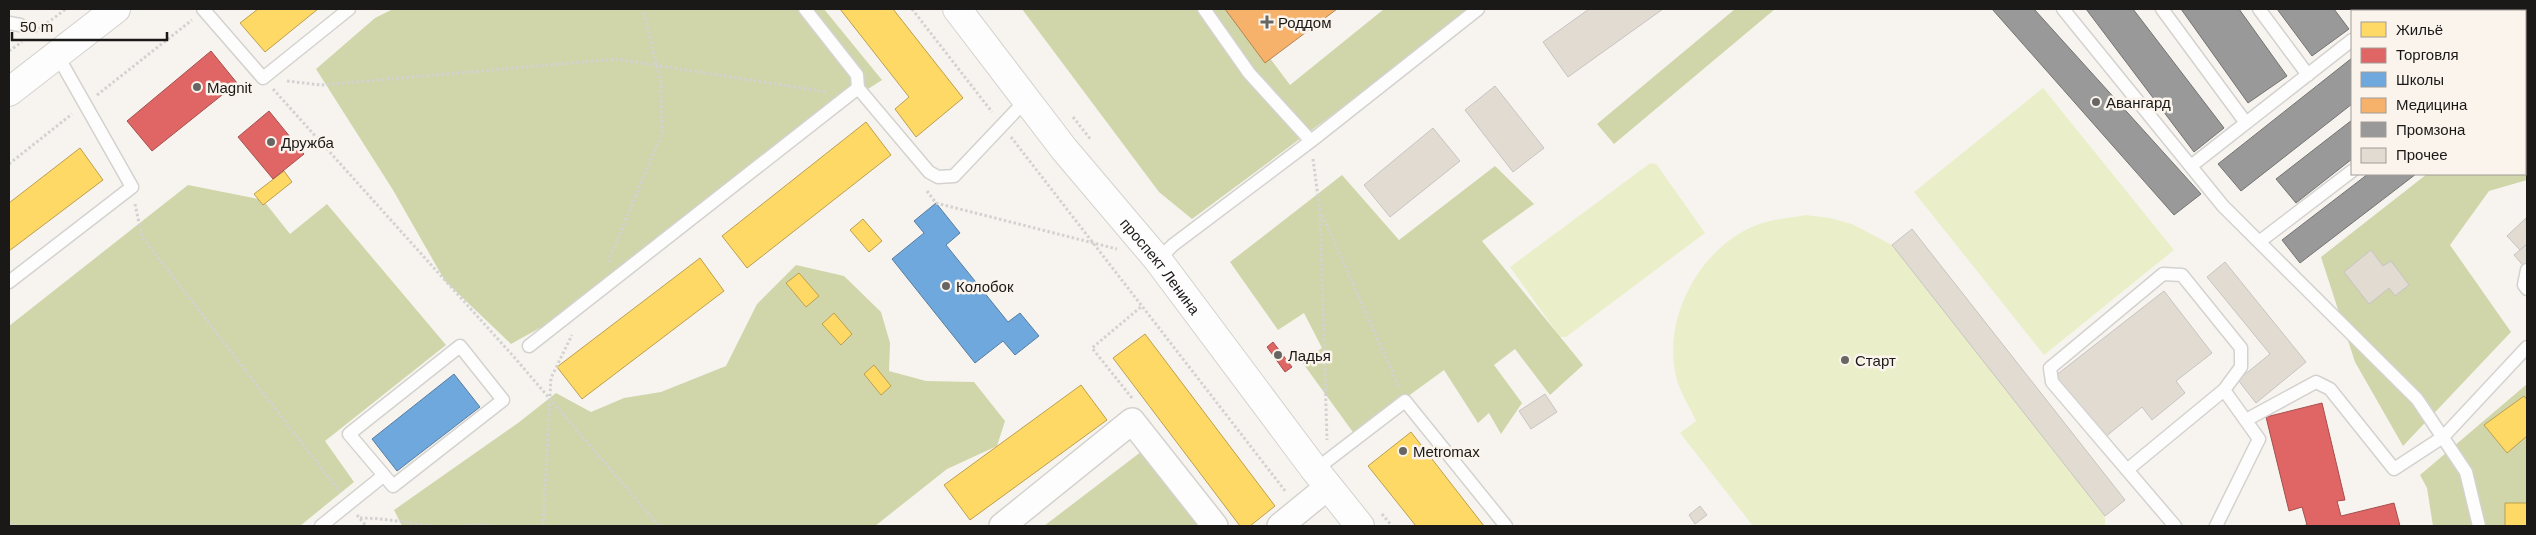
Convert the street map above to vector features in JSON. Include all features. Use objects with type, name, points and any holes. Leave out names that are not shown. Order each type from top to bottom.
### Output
[{"type":"street","name":"проспект Ленина","points":[[957,9],[1026,100],[1158,260],[1360,526]]},
{"type":"street","points":[[9,92],[109,11]]},
{"type":"street","points":[[1002,526],[1132,420],[1214,526]]},
{"type":"street","points":[[1280,526],[1300,510],[1322,478]]},
{"type":"lane","points":[[204,10],[263,78],[349,9]]},
{"type":"lane","points":[[529,346],[854,92],[857,75],[805,9]]},
{"type":"lane","points":[[1204,9],[1249,73],[1311,142]]},
{"type":"lane","points":[[1158,260],[1173,245],[1311,142],[1478,9]]},
{"type":"lane","points":[[2063,9],[2223,206],[2418,399],[2466,472],[2479,526]]},
{"type":"lane","points":[[2162,9],[2246,123]]},
{"type":"lane","points":[[2259,9],[2308,75]]},
{"type":"lane","points":[[2191,166],[2351,41]]},
{"type":"lane","points":[[9,282],[132,187],[56,53]]},
{"type":"lane","points":[[854,92],[929,172],[938,177],[954,176],[1026,100]]},
{"type":"lane","points":[[2259,242],[2351,172]]},
{"type":"lane","points":[[2527,270],[2524,286],[2527,289]]},
{"type":"lane","points":[[2127,470],[2224,390],[2241,367],[2241,348],[2182,276],[2163,274],[2050,368],[2052,382],[2127,470],[2175,526]]},
{"type":"lane","points":[[460,346],[503,400],[393,486],[383,476],[349,434],[460,346]]},
{"type":"lane","points":[[2246,420],[2316,382],[2330,389],[2394,469],[2443,437],[2527,347]]},
{"type":"lane","points":[[2216,526],[2259,439],[2224,390]]},
{"type":"lane","points":[[1322,478],[1405,401],[1506,526]]},
{"type":"lane","points":[[320,526],[383,476]]},
{"type":"path","points":[[912,9],[1300,510]]},
{"type":"path","points":[[9,164],[204,10]]},
{"type":"path","points":[[263,78],[321,85],[616,59],[854,92]]},
{"type":"path","points":[[263,78],[514,357],[659,526]]},
{"type":"path","points":[[1311,142],[1320,212],[1327,445]]},
{"type":"path","points":[[132,187],[142,238],[366,526]]},
{"type":"path","points":[[924,188],[936,203],[1122,251]]},
{"type":"path","points":[[1320,212],[1405,401]]},
{"type":"path","points":[[360,518],[385,518],[434,526],[484,524],[495,526]]},
{"type":"path","points":[[9,523],[18,526]]},
{"type":"green space","points":[[393,9],[824,9],[882,80],[759,159],[581,305],[511,344],[445,281],[393,190],[316,69],[375,18]]},
{"type":"green space","points":[[1022,9],[1233,9],[1290,85],[1384,9],[1475,9],[1192,219],[1159,192]]},
{"type":"green space","points":[[1735,9],[1775,9],[1614,144],[1597,124]]},
{"type":"green space","points":[[2043,88],[2174,250],[2044,355],[1914,192]]},
{"type":"green space","points":[[2526,97],[2527,180],[2489,191],[2450,245],[2511,332],[2403,446],[2355,362],[2321,257],[2426,175],[2526,175]]},
{"type":"green space","points":[[1649,164],[1657,165],[1705,233],[1566,337],[1560,337],[1510,267]]},
{"type":"green space","points":[[1495,166],[1534,204],[1482,241],[1583,365],[1550,395],[1515,349],[1494,365],[1522,403],[1501,434],[1489,413],[1478,423],[1444,370],[1355,435],[1302,362],[1322,348],[1304,313],[1278,330],[1230,262],[1342,175],[1399,240]]},
{"type":"green space","points":[[188,185],[263,200],[290,234],[327,204],[446,345],[325,441],[354,482],[300,526],[9,526],[9,326]]},
{"type":"green space","name":"Старт","points":[[1806,215],[1830,218],[1852,224],[1892,245],[1912,229],[2125,500],[2105,516],[2105,526],[1753,526],[1680,433],[1696,421],[1677,382],[1673,353],[1675,330],[1690,286],[1703,266],[1719,249],[1737,235],[1757,225]]},
{"type":"green space","points":[[796,265],[844,276],[881,312],[890,343],[889,371],[926,381],[974,382],[1005,421],[997,446],[947,469],[875,526],[402,526],[394,510],[518,423],[556,393],[591,412],[624,398],[661,392],[726,366],[757,304]]},
{"type":"green space","points":[[2527,384],[2527,526],[2433,526],[2427,488],[2420,475]]},
{"type":"green space","points":[[1146,448],[1206,526],[1044,526]]},
{"type":"building: Жильё","points":[[258,9],[318,9],[265,52],[240,23]]},
{"type":"building: Жильё","points":[[840,9],[893,9],[963,98],[916,137],[895,109],[909,97]]},
{"type":"building: Жильё","points":[[866,122],[891,155],[747,268],[722,236]]},
{"type":"building: Жильё","points":[[80,148],[103,180],[9,251],[9,203]]},
{"type":"building: Жильё","points":[[284,171],[292,182],[263,205],[254,194]]},
{"type":"building: Жильё","points":[[863,219],[882,241],[869,252],[850,230]]},
{"type":"building: Жильё","points":[[700,258],[724,291],[582,399],[557,367]]},
{"type":"building: Жильё","points":[[799,273],[819,296],[806,307],[786,283]]},
{"type":"building: Жильё","points":[[834,313],[852,334],[841,345],[822,324]]},
{"type":"building: Жильё","points":[[1145,334],[1275,506],[1250,526],[1240,526],[1113,358]]},
{"type":"building: Жильё","points":[[874,365],[891,386],[881,395],[864,374]]},
{"type":"building: Жильё","points":[[1081,385],[1107,420],[970,520],[944,485]]},
{"type":"building: Жильё","points":[[2524,396],[2527,400],[2527,436],[2507,453],[2484,425]]},
{"type":"building: Жильё","points":[[1411,432],[1484,526],[1416,526],[1368,466]]},
{"type":"building: Жильё","points":[[2505,503],[2527,503],[2527,526],[2505,526]]},
{"type":"building: Торговля","points":[[211,51],[237,83],[152,151],[127,121]]},
{"type":"building: Торговля","points":[[269,111],[304,154],[273,179],[238,137]]},
{"type":"building: Торговля","points":[[1273,342],[1292,367],[1285,372],[1267,347]]},
{"type":"building: Торговля","points":[[2322,403],[2345,500],[2337,501],[2341,516],[2394,503],[2400,526],[2301,526],[2307,525],[2302,507],[2289,511],[2266,417]]},
{"type":"building: Школы","name":"Колобок","points":[[936,203],[960,233],[946,245],[1008,322],[1020,313],[1039,336],[1015,355],[1003,341],[975,363],[892,259],[924,233],[914,221]]},
{"type":"building: Школы","points":[[454,374],[480,407],[397,471],[372,439]]},
{"type":"building: Медицина","points":[[1225,9],[1337,9],[1265,63]]},
{"type":"building: Промзона","name":"Авангард","points":[[1992,9],[2034,9],[2201,194],[2174,215]]},
{"type":"building: Промзона","points":[[2086,9],[2133,9],[2224,128],[2194,152]]},
{"type":"building: Промзона","points":[[2181,9],[2239,9],[2287,76],[2248,103]]},
{"type":"building: Промзона","points":[[2277,9],[2334,9],[2349,29],[2312,56]]},
{"type":"building: Промзона","points":[[2414,9],[2474,9],[2472,10],[2412,10]]},
{"type":"building: Промзона","points":[[2527,9],[2527,23],[2526,10],[2495,10]]},
{"type":"building: Промзона","points":[[2527,50],[2526,89],[2526,51]]},
{"type":"building: Промзона","points":[[2351,59],[2351,105],[2241,191],[2218,164]]},
{"type":"building: Промзона","points":[[2351,121],[2351,160],[2296,203],[2276,179]]},
{"type":"building: Промзона","points":[[2367,175],[2415,175],[2300,263],[2282,240]]},
{"type":"building: Прочее","points":[[1589,9],[1663,9],[1568,77],[1543,42]]},
{"type":"building: Прочее","points":[[1495,86],[1544,148],[1513,172],[1465,110]]},
{"type":"building: Прочее","points":[[1433,128],[1460,161],[1390,217],[1364,185]]},
{"type":"building: Прочее","points":[[2526,218],[2527,244],[2520,250],[2507,236]]},
{"type":"building: Прочее","points":[[1912,229],[2125,500],[2105,516],[1892,245]]},
{"type":"building: Прочее","points":[[2527,244],[2527,270],[2514,255]]},
{"type":"building: Прочее","points":[[2371,250],[2383,266],[2391,261],[2409,285],[2395,296],[2389,288],[2369,304],[2344,272]]},
{"type":"building: Прочее","points":[[2225,262],[2306,362],[2256,403],[2238,380],[2270,354],[2207,277]]},
{"type":"building: Прочее","points":[[2164,291],[2212,353],[2176,381],[2185,393],[2152,420],[2142,407],[2104,438],[2055,376]]},
{"type":"building: Прочее","points":[[1545,394],[1557,412],[1531,429],[1519,411]]},
{"type":"building: Прочее","points":[[1700,506],[1707,515],[1695,524],[1689,515]]},
{"type":"place","name":"Роддом","points":[[1267,22]]},
{"type":"place","name":"Magnit","points":[[197,87]]},
{"type":"place","name":"Авангард","points":[[2096,102]]},
{"type":"place","name":"Дружба","points":[[271,142]]},
{"type":"place","name":"Колобок","points":[[946,286]]},
{"type":"place","name":"Ладья","points":[[1278,355]]},
{"type":"place","name":"Старт","points":[[1845,360]]},
{"type":"place","name":"Metromax","points":[[1403,451]]}]
